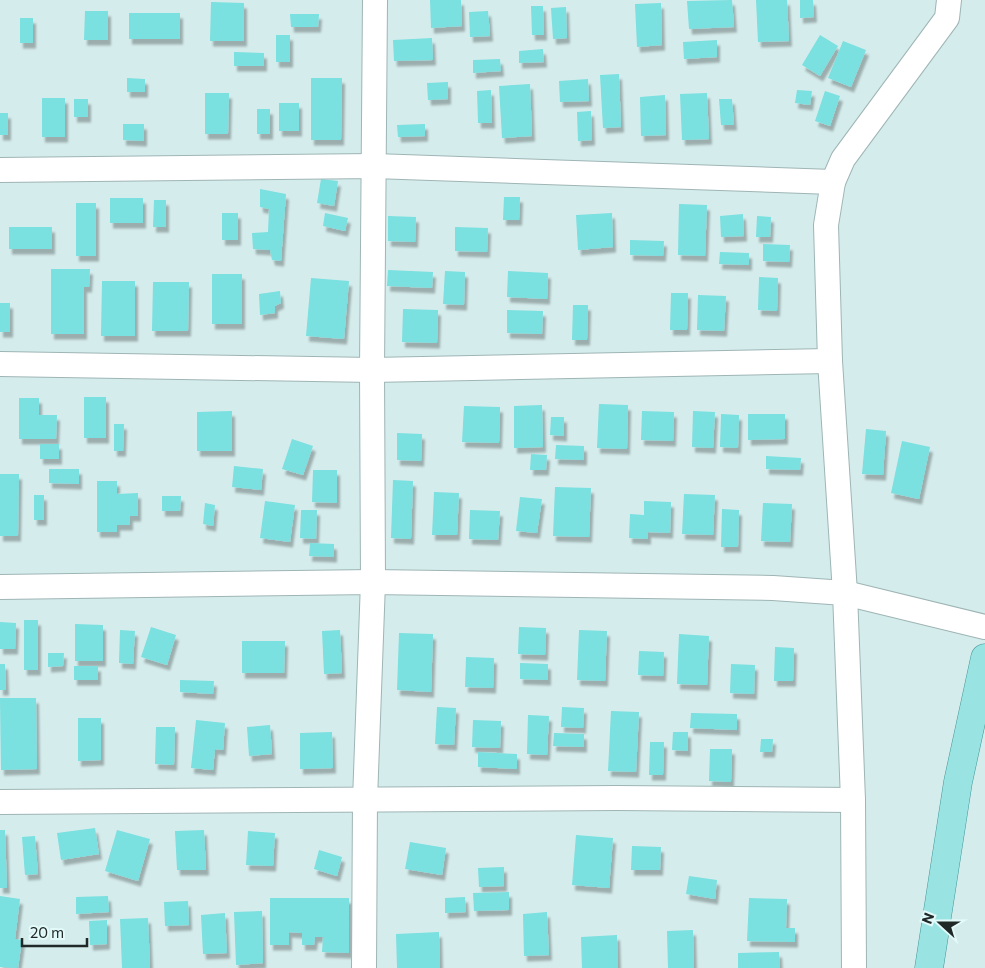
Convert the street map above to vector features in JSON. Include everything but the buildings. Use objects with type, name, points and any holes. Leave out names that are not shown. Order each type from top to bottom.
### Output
[{"type":"main road","points":[[929,968],[958,782],[985,658]]},
{"type":"street","points":[[364,968],[365,800],[373,582],[372,370],[375,0]]},
{"type":"street","points":[[854,968],[853,800],[845,593],[830,361],[826,225],[833,182],[843,160],[947,18],[949,0]]},
{"type":"street","points":[[0,170],[374,166],[833,182]]},
{"type":"street","points":[[0,364],[372,370],[830,361]]},
{"type":"street","points":[[0,588],[373,582],[694,586],[845,593],[985,627]]},
{"type":"street","points":[[0,802],[627,798],[853,800]]}]
